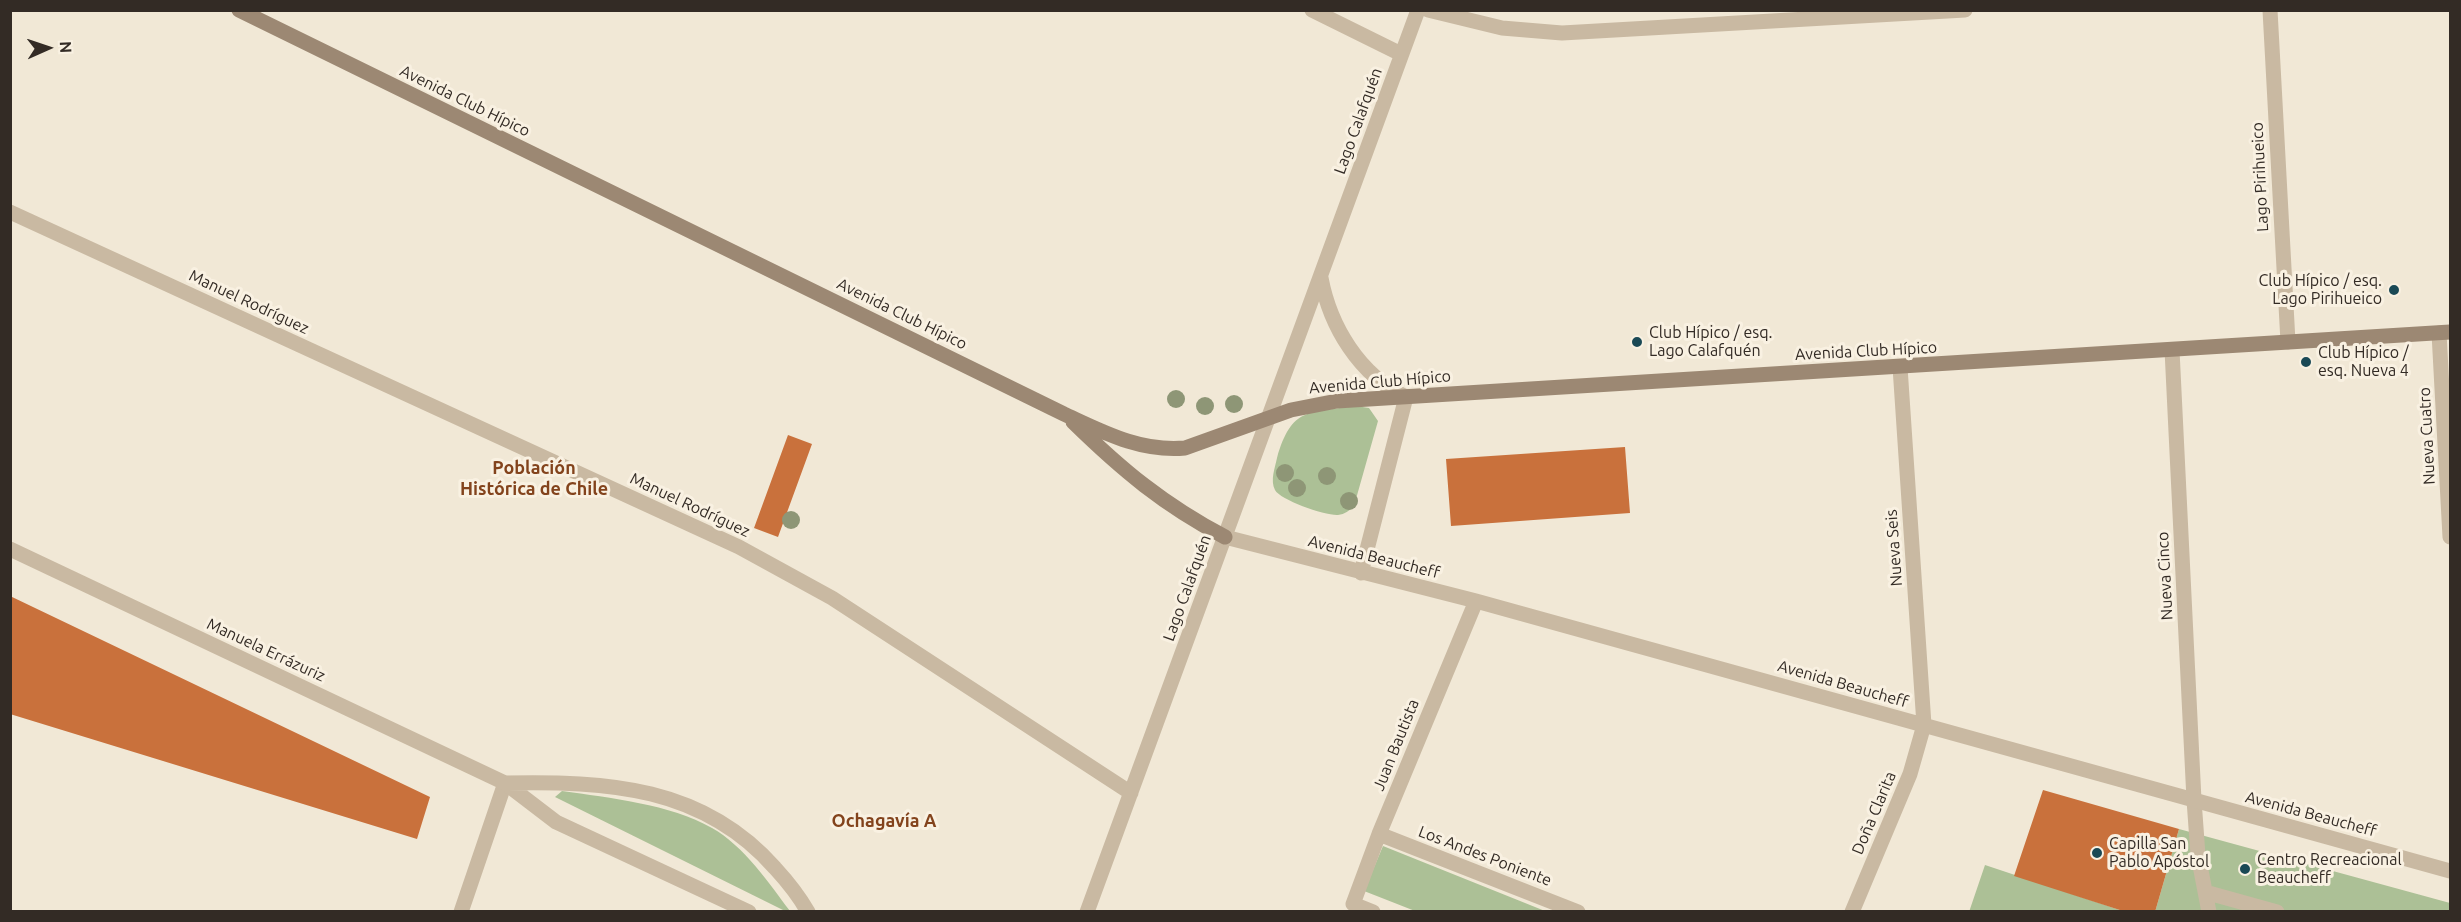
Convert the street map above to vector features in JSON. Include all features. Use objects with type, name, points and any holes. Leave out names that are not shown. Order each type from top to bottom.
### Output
[{"type":"main road","name":"Avenida Club Hípico","points":[[239,10],[1064,414],[1115,437],[1146,447],[1167,450],[1203,443],[1291,410],[1319,404],[2445,332]]},
{"type":"main road","points":[[1064,414],[1108,456],[1152,493],[1198,523],[1225,537]]},
{"type":"street","points":[[1312,10],[1401,54]]},
{"type":"street","name":"Lago Calafquén","points":[[1087,912],[1418,10]]},
{"type":"street","points":[[1428,10],[1502,27],[1562,33],[1965,10]]},
{"type":"street","name":"Lago Pirihueico","points":[[2270,10],[2288,342]]},
{"type":"street","name":"Manuel Rodríguez","points":[[10,212],[739,547],[786,571],[832,598],[1131,793]]},
{"type":"street","points":[[1321,278],[1328,308],[1343,339],[1371,372],[1406,397],[1361,573]]},
{"type":"street","name":"Nueva Cuatro","points":[[2445,332],[2451,537]]},
{"type":"street","name":"Nueva Cinco","points":[[2172,350],[2194,800],[2198,855],[2209,912]]},
{"type":"street","name":"Nueva Seis","points":[[1900,367],[1924,725]]},
{"type":"street","name":"Avenida Beaucheff","points":[[1225,537],[1476,601],[2451,871]]},
{"type":"street","name":"Manuela Errázuriz","points":[[10,549],[505,783],[556,822],[749,912]]},
{"type":"street","name":"Juan Bautista","points":[[1373,912],[1353,904],[1379,834],[1476,601]]},
{"type":"street","name":"Doña Clarita","points":[[1852,912],[1910,774],[1924,725]]},
{"type":"street","name":"Manuela Errázuriz","points":[[505,783],[551,782],[596,785],[659,796],[694,807],[735,829],[762,852],[785,879],[808,912]]},
{"type":"street","points":[[461,912],[505,783]]},
{"type":"street","name":"Los Andes Poniente","points":[[1379,834],[1578,912]]},
{"type":"street","points":[[2205,892],[2277,912]]},
{"type":"green space","points":[[1356,406],[1369,408],[1378,421],[1354,506],[1343,514],[1332,515],[1304,507],[1279,494],[1275,490],[1273,474],[1283,441],[1296,421],[1314,412]]},
{"type":"green space","points":[[562,791],[619,799],[659,808],[678,813],[712,828],[745,855],[765,877],[790,911],[785,911],[555,797]]},
{"type":"green space","name":"Centro Recreacional Beaucheff","points":[[2179,829],[2450,903],[2450,912],[2155,912]]},
{"type":"green space","points":[[1383,846],[1545,911],[1415,911],[1364,891]]},
{"type":"green space","points":[[1985,865],[2126,912],[1969,912]]},
{"type":"building","points":[[788,435],[812,444],[778,537],[754,528]]},
{"type":"building","points":[[1625,447],[1630,513],[1451,526],[1446,459]]},
{"type":"building","points":[[10,596],[430,797],[417,839],[10,714]]},
{"type":"building","name":"Capilla San Pablo Apóstol","points":[[2043,790],[2179,829],[2155,912],[2126,912],[2014,876]]},
{"type":"place","name":"Club Hípico / esq. Lago Pirihueico","points":[[2394,290]]},
{"type":"place","name":"Club Hípico / esq. Lago Calafquén","points":[[1637,342]]},
{"type":"place","name":"Club Hípico / esq. Nueva 4","points":[[2306,362]]},
{"type":"place","name":"Capilla San Pablo Apóstol","points":[[2097,853]]},
{"type":"place","name":"Centro Recreacional Beaucheff","points":[[2245,869]]},
{"type":"district","name":"Población Histórica de Chile","points":[[534,478]]},
{"type":"district","name":"Ochagavía A","points":[[884,821]]}]
